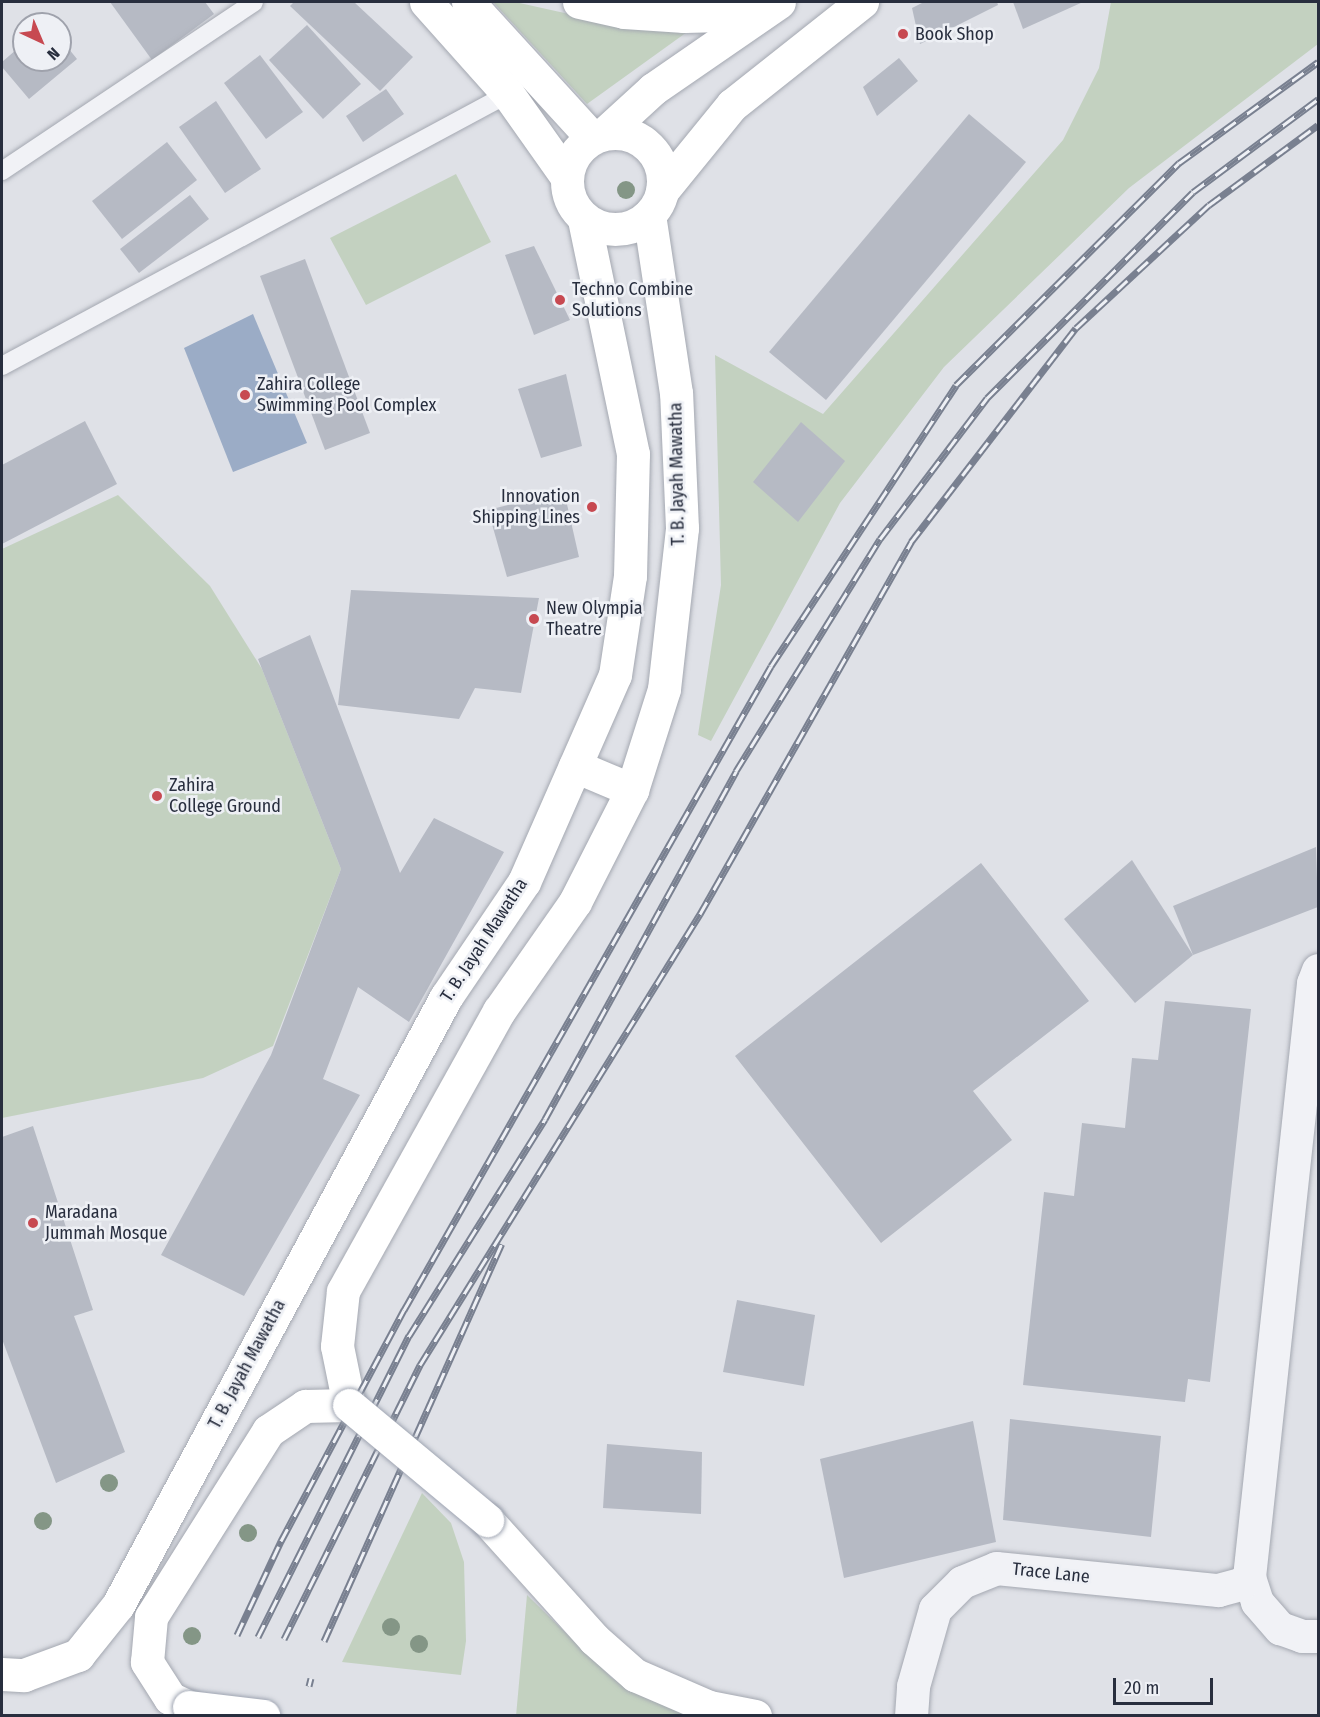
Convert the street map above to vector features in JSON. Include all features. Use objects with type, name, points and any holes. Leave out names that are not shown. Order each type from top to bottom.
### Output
[{"type":"main road","points":[[426,2],[508,94],[566,176]]},
{"type":"main road","points":[[468,2],[598,135],[625,133],[642,140],[656,154],[662,172],[656,203]]},
{"type":"main road","points":[[579,2],[624,12],[684,16],[770,8]]},
{"type":"main road","points":[[770,8],[653,89],[574,153],[566,176],[569,200],[584,219],[600,227],[617,230],[634,225],[656,203],[732,105],[862,2]]},
{"type":"main road","name":"T. B. Jayah Mawatha","points":[[349,1405],[337,1346],[343,1291],[499,1011],[575,902],[632,790],[664,689],[682,528],[676,393],[656,203]]},
{"type":"main road","name":"T. B. Jayah Mawatha","points":[[13,1674],[78,1655],[118,1605],[446,997],[524,882],[615,675],[630,576],[633,454],[584,219]]},
{"type":"main road","points":[[575,766],[632,790]]},
{"type":"main road","points":[[263,1716],[189,1707],[170,1698],[147,1662],[151,1617],[268,1431],[305,1406],[349,1405],[487,1520],[594,1639],[635,1675],[709,1707],[755,1716]]},
{"type":"main road","points":[[118,1605],[151,1617]]},
{"type":"street","points":[[1318,970],[1312,994],[1249,1577],[1257,1602],[1280,1628],[1302,1636],[1318,1636]]},
{"type":"street","name":"Trace Lane","points":[[911,1716],[913,1686],[935,1609],[962,1582],[996,1568],[1218,1590],[1241,1584],[1249,1577]]},
{"type":"lane","points":[[2,171],[254,2]]},
{"type":"lane","points":[[2,366],[508,94]]},
{"type":"green space","points":[[515,2],[587,18],[694,27],[587,104],[494,3]]},
{"type":"green space","points":[[1111,2],[1318,2],[1318,44],[1129,188],[944,367],[840,503],[711,741],[698,735],[721,585],[715,355],[823,414],[1063,140],[1099,68]]},
{"type":"green space","points":[[456,174],[491,242],[366,305],[330,238]]},
{"type":"green space","name":"Zahira College Ground","points":[[118,495],[210,586],[262,669],[341,869],[273,1046],[203,1078],[2,1118],[2,549]]},
{"type":"green space","points":[[422,1493],[451,1523],[464,1562],[466,1641],[461,1675],[342,1662]]},
{"type":"green space","points":[[527,1595],[612,1678],[685,1715],[516,1716]]},
{"type":"water","name":"Zahira College Swimming Pool Complex","points":[[253,314],[307,443],[233,472],[184,348]]},
{"type":"building","points":[[110,2],[205,2],[214,14],[152,60]]},
{"type":"building","points":[[294,2],[354,2],[413,57],[380,91],[290,6]]},
{"type":"building","points":[[924,2],[997,2],[998,5],[920,44],[912,8]]},
{"type":"building","points":[[1013,2],[1083,2],[1023,29]]},
{"type":"building","points":[[307,25],[361,84],[323,119],[269,60]]},
{"type":"building","points":[[12,53],[12,72],[61,72],[29,99],[2,67],[2,62]]},
{"type":"building","points":[[72,53],[77,59],[72,63]]},
{"type":"building","points":[[260,55],[303,112],[266,139],[224,83]]},
{"type":"building","points":[[899,58],[918,81],[877,116],[863,87]]},
{"type":"building","points":[[386,89],[404,114],[363,142],[346,116]]},
{"type":"building","points":[[216,101],[261,169],[225,193],[179,127]]},
{"type":"building","points":[[969,114],[1026,162],[826,400],[769,352]]},
{"type":"building","points":[[167,142],[197,180],[122,239],[92,201]]},
{"type":"building","points":[[190,195],[209,219],[139,273],[120,249]]},
{"type":"building","points":[[534,246],[570,320],[534,335],[505,255]]},
{"type":"building","points":[[305,259],[370,433],[325,450],[260,276]]},
{"type":"building","points":[[566,374],[582,446],[541,458],[518,389]]},
{"type":"building","points":[[85,421],[117,484],[2,544],[2,465]]},
{"type":"building","points":[[801,422],[845,461],[798,522],[753,482]]},
{"type":"building","points":[[564,491],[579,557],[507,577],[488,510]]},
{"type":"building","points":[[351,590],[539,598],[521,693],[475,688],[459,719],[338,705]]},
{"type":"building","points":[[310,635],[400,873],[434,818],[504,852],[409,1022],[358,987],[323,1079],[360,1095],[244,1296],[161,1255],[271,1055],[341,869],[258,659]]},
{"type":"building","points":[[1316,847],[1318,907],[1193,955],[1173,906]]},
{"type":"building","points":[[1132,860],[1193,955],[1135,1003],[1064,919]]},
{"type":"building","points":[[981,863],[1089,1001],[973,1091],[1012,1140],[881,1243],[735,1056]]},
{"type":"building","points":[[1165,1001],[1251,1009],[1210,1382],[1188,1379],[1185,1402],[1023,1385],[1044,1192],[1074,1196],[1082,1123],[1125,1128],[1132,1058],[1158,1060]]},
{"type":"building","points":[[33,1126],[93,1310],[74,1316],[125,1452],[56,1483],[2,1339],[2,1137]]},
{"type":"building","points":[[737,1300],[815,1315],[804,1386],[723,1372]]},
{"type":"building","points":[[1010,1419],[1161,1436],[1151,1537],[1003,1520]]},
{"type":"building","points":[[973,1421],[996,1542],[844,1578],[820,1459]]},
{"type":"building","points":[[607,1444],[702,1452],[701,1514],[603,1508]]},
{"type":"railway","points":[[237,1635],[281,1541],[404,1310],[771,666],[956,385],[1179,163],[1318,62]]},
{"type":"railway","points":[[258,1637],[409,1336],[545,1119],[736,771],[880,539],[987,398],[1193,192],[1318,99]]},
{"type":"railway","points":[[284,1639],[420,1365],[700,914],[911,542],[1076,328],[1209,205],[1318,125]]},
{"type":"railway","points":[[324,1641],[502,1244]]},
{"type":"railway","points":[[309,1686],[311,1678]]},
{"type":"place","name":"Book Shop","points":[[903,34]]},
{"type":"place","name":"Techno Combine Solutions","points":[[560,300]]},
{"type":"place","name":"Zahira College Swimming Pool Complex","points":[[245,395]]},
{"type":"place","name":"Innovation Shipping Lines","points":[[592,507]]},
{"type":"place","name":"New Olympia Theatre","points":[[534,619]]},
{"type":"place","name":"Zahira College Ground","points":[[157,796]]},
{"type":"place","name":"Maradana Jummah Mosque","points":[[33,1223]]}]
